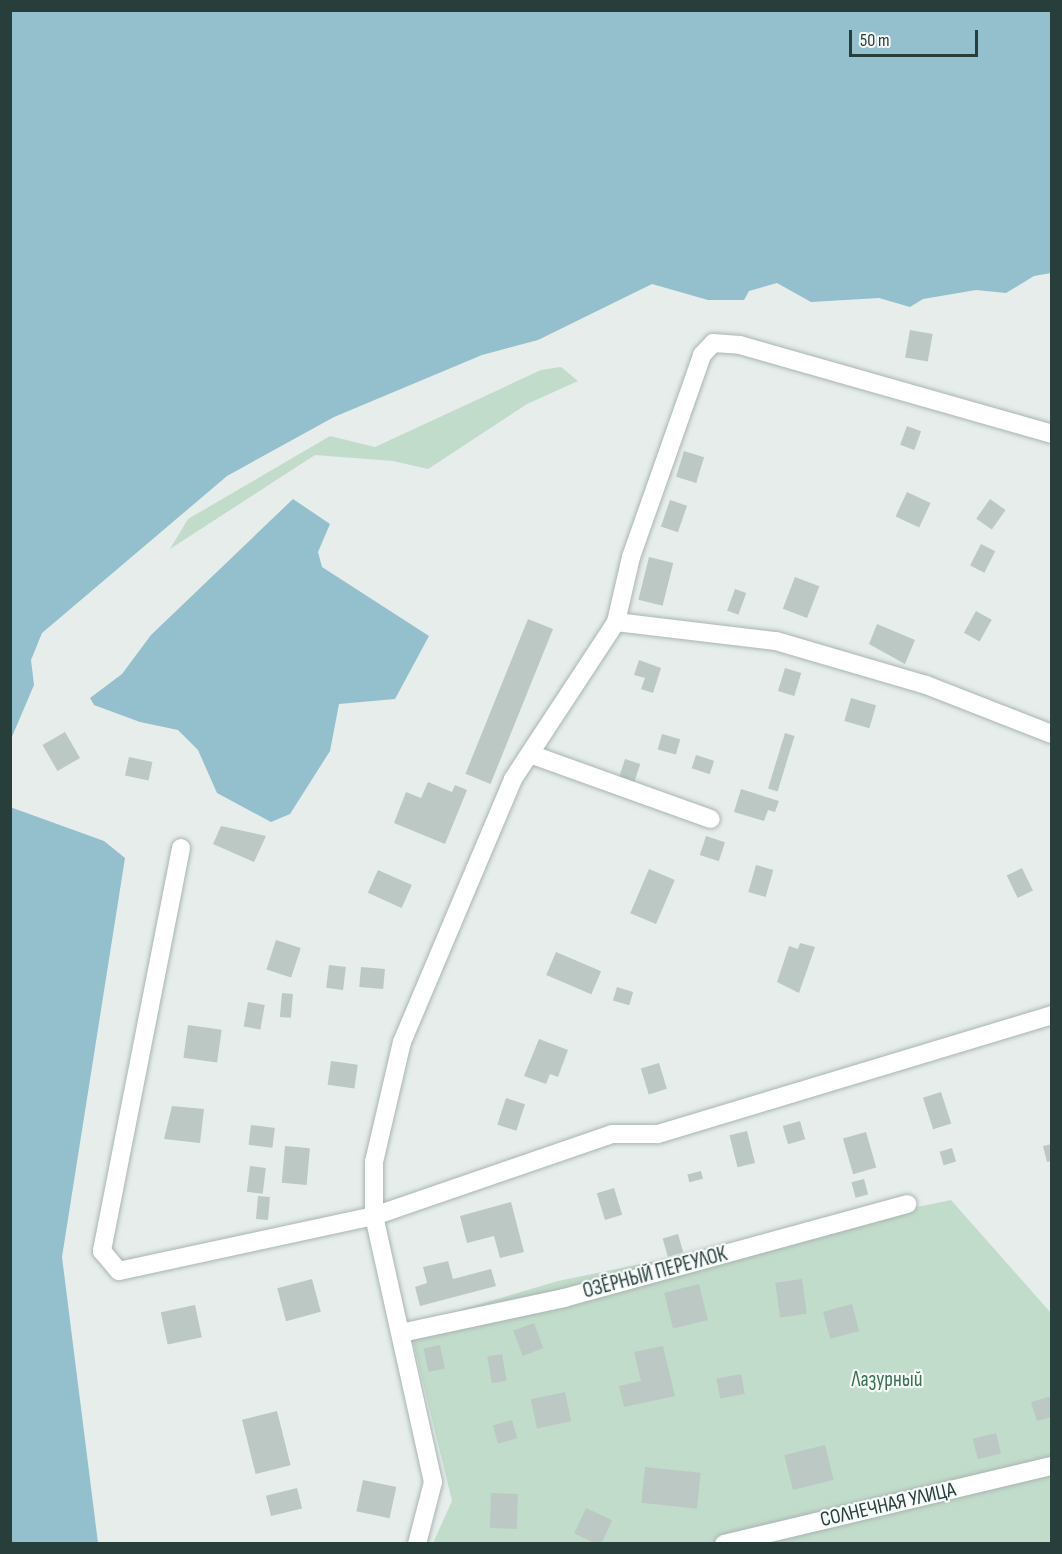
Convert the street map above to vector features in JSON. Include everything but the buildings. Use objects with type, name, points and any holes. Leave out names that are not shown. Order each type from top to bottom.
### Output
[{"type":"street","points":[[417,1544],[433,1482],[402,1333],[374,1216],[376,1152],[402,1042],[513,779],[616,622],[631,556],[702,355],[713,343],[740,345],[1052,434]]},
{"type":"street","points":[[616,622],[776,641],[926,686],[1052,734]]},
{"type":"street","points":[[530,754],[711,819]]},
{"type":"street","points":[[181,848],[102,1251],[119,1271],[374,1216],[612,1134],[658,1134],[1052,1015]]},
{"type":"street","name":"ОЗЁРНЫЙ ПЕРЕУЛОК","points":[[402,1333],[564,1298],[907,1204]]},
{"type":"street","name":"СОЛНЕЧНАЯ УЛИЦА","points":[[724,1544],[1052,1466]]},
{"type":"green space","points":[[561,367],[578,381],[527,404],[428,469],[393,461],[315,455],[170,549],[188,519],[330,436],[375,447],[541,370]]},
{"type":"green space","name":"Лазурный","points":[[951,1200],[1051,1313],[1051,1543],[433,1543],[452,1501],[409,1325],[558,1281]]},
{"type":"water","points":[[11,10],[1051,11],[1051,273],[1034,276],[1006,293],[976,290],[923,299],[910,307],[879,298],[811,302],[777,283],[749,291],[744,300],[708,300],[652,284],[538,340],[482,355],[334,417],[227,476],[42,633],[31,660],[34,685],[11,739]]},
{"type":"water","points":[[293,499],[330,524],[318,552],[322,567],[429,636],[395,699],[339,704],[330,751],[290,814],[271,822],[217,793],[198,750],[178,730],[140,722],[94,705],[90,698],[122,674],[151,635]]},
{"type":"water","points":[[10,807],[104,841],[125,858],[62,1257],[98,1543],[11,1543]]}]
